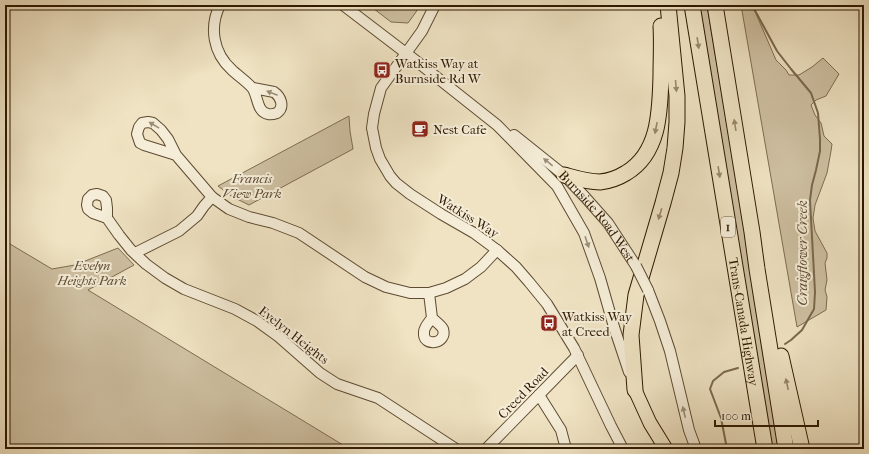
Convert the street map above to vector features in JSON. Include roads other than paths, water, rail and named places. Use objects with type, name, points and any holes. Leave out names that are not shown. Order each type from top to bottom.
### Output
[{"type":"highway","points":[[564,175],[586,181],[600,182],[622,176],[642,160],[649,149],[655,134],[660,97],[662,39],[661,5]]},
{"type":"highway","points":[[635,390],[631,335],[636,295],[671,173],[676,129],[677,96],[668,5]]},
{"type":"highway","name":"Trans-Canada Highway","points":[[692,5],[765,449]]},
{"type":"highway","name":"Trans-Canada Highway","points":[[715,5],[786,449]]},
{"type":"highway","points":[[752,232],[802,449]]},
{"type":"main road","name":"Burnside Road West","points":[[635,390],[650,423],[666,449]]},
{"type":"street","points":[[220,5],[214,21],[216,46],[224,62],[230,69],[252,88]]},
{"type":"street","name":"Burnside Road West","points":[[343,5],[497,125],[557,186],[584,233],[600,278],[614,327],[635,390]]},
{"type":"street","name":"Watkiss Way","points":[[435,5],[422,31],[381,88],[375,107],[372,128],[380,159],[396,183],[441,214],[474,233],[516,266],[530,282],[548,304],[578,356],[623,449]]},
{"type":"street","name":"Burnside Road West","points":[[497,125],[516,136],[564,175],[585,196],[608,223],[636,266],[648,290],[670,350],[689,430],[696,449]]},
{"type":"street","points":[[176,155],[212,197],[229,209],[299,233],[365,277],[386,287],[410,293],[429,293],[446,288],[465,279],[481,267],[497,250]]},
{"type":"street","points":[[135,253],[158,243],[179,231],[197,216],[212,197]]},
{"type":"street","name":"Evelyn Heights","points":[[107,218],[119,236],[135,253],[164,278],[184,288],[235,308],[257,321],[279,337],[320,373],[337,384],[378,398],[456,449]]},
{"type":"street","points":[[429,293],[432,318]]},
{"type":"street","name":"Creed Road","points":[[486,449],[578,356]]},
{"type":"street","points":[[539,395],[561,430],[566,449]]},
{"type":"waterway","name":"Craigflower Creek","points":[[752,5],[777,51],[811,93],[818,113],[820,151],[810,200],[815,292],[814,309],[802,330],[785,344]]},
{"type":"waterway","name":"Craigflower Creek","points":[[727,449],[721,418],[710,389],[713,381],[724,372],[738,368]]},
{"type":"place","name":"Watkiss Way at Burnside Rd W","points":[[382,70]]},
{"type":"place","name":"Nest Cafe","points":[[420,129]]},
{"type":"place","name":"Watkiss Way at Creed","points":[[549,323]]},
{"type":"park label","name":"Francis View Park","points":[[252,186]]},
{"type":"park label","name":"Evelyn Heights Park","points":[[92,272]]}]
